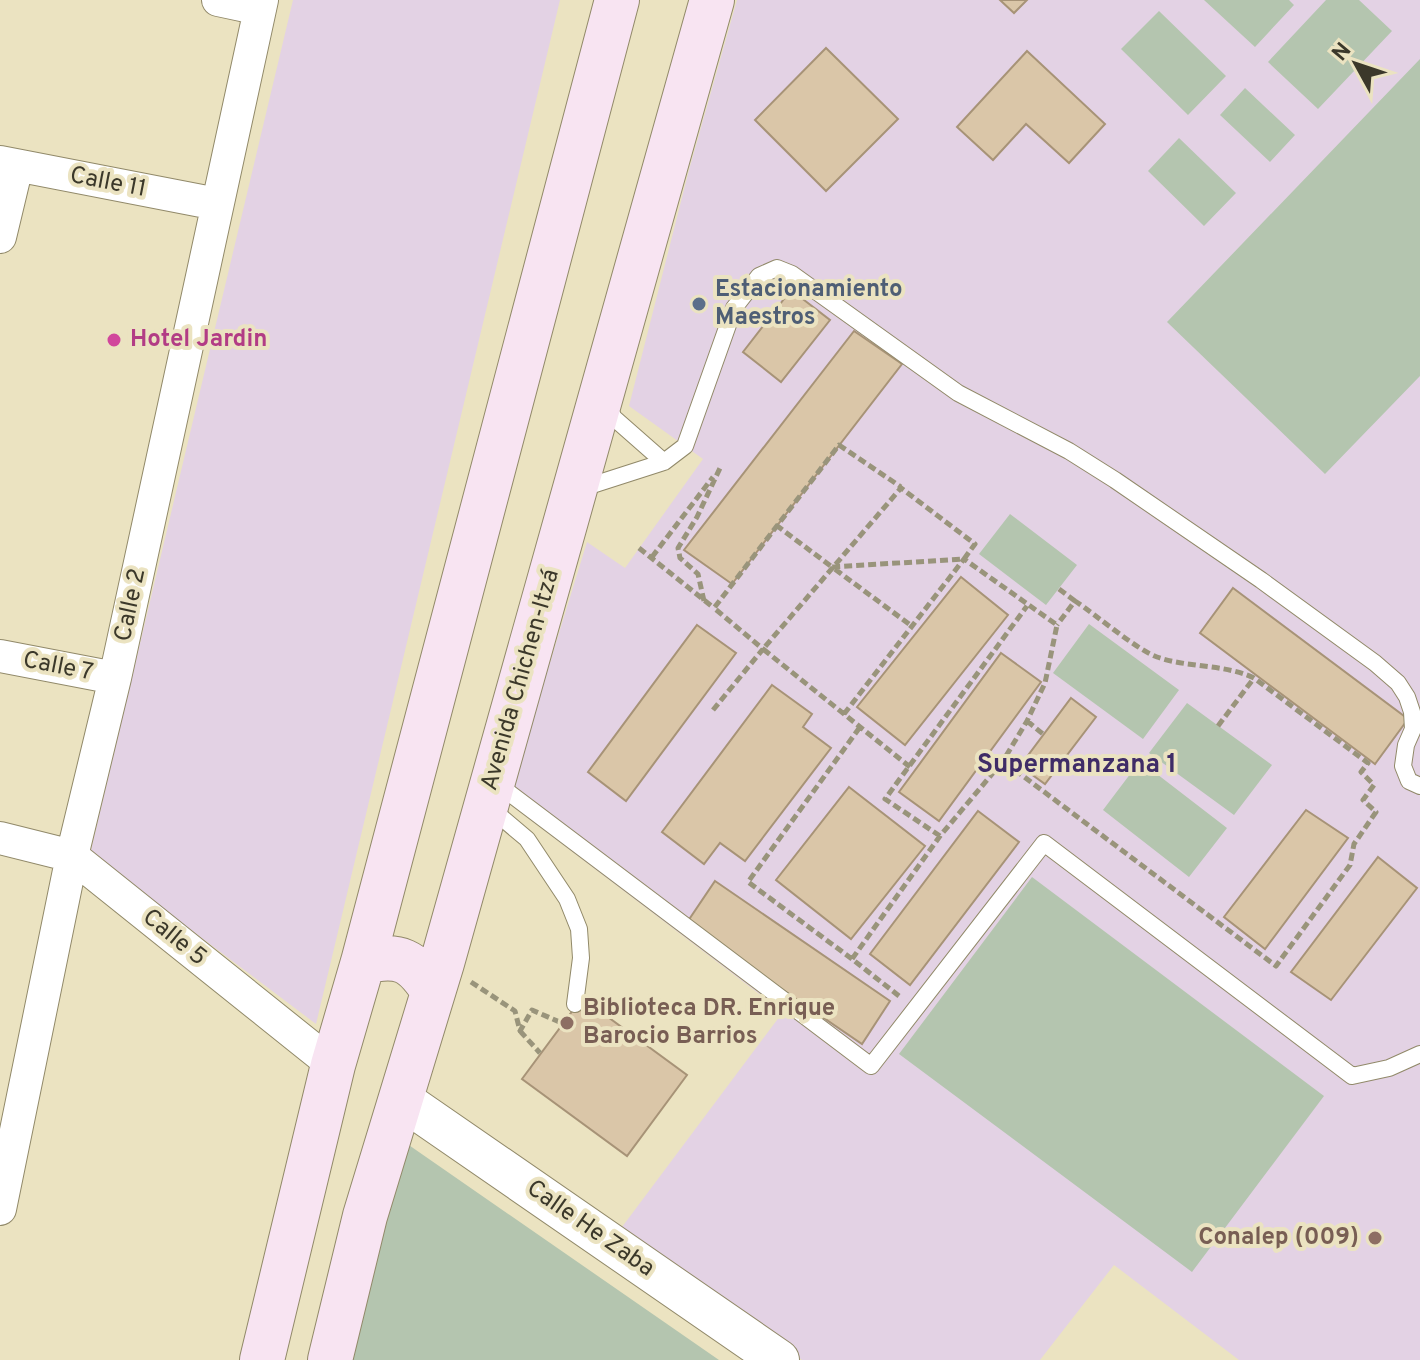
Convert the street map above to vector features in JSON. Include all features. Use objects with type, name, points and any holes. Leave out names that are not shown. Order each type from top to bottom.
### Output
[{"type":"main road","points":[[262,1360],[333,1065],[363,962],[617,0]]},
{"type":"main road","name":"Avenida Chichen-Itzá","points":[[330,1360],[365,1216],[438,977],[712,0]]},
{"type":"main road","points":[[363,962],[384,957],[406,960],[422,973],[438,977]]},
{"type":"main road","points":[[305,1184],[315,1205],[327,1214],[345,1219],[365,1216]]},
{"type":"street","points":[[218,0],[261,5]]},
{"type":"street","name":"Calle 2","points":[[0,1209],[8,1126],[115,678],[261,5]]},
{"type":"street","points":[[0,237],[8,164]]},
{"type":"street","name":"Calle 11","points":[[8,164],[217,204]]},
{"type":"street","name":"Calle 7","points":[[0,656],[115,678]]},
{"type":"street","name":"Calle 5","points":[[0,838],[72,856],[333,1065]]},
{"type":"street","name":"Calle He Zaba","points":[[401,1099],[779,1360]]},
{"type":"lane","points":[[574,492],[664,462],[685,446],[734,308],[759,276],[777,268],[792,274],[958,393],[1069,451],[1115,480],[1375,663],[1398,683],[1407,697],[1413,729],[1406,745],[1403,766],[1409,781],[1420,786]]},
{"type":"lane","points":[[601,395],[614,418],[664,462]]},
{"type":"lane","points":[[489,792],[527,839],[567,899],[579,929],[581,958],[575,1004]]},
{"type":"lane","points":[[489,792],[871,1066],[1044,843],[1352,1076],[1389,1068],[1420,1054]]},
{"type":"path","points":[[714,608],[839,445],[975,544],[844,714]]},
{"type":"path","points":[[652,557],[721,466],[697,517],[678,548],[680,558],[698,574],[704,601]]},
{"type":"path","points":[[713,710],[901,488]]},
{"type":"path","points":[[776,525],[913,627]]},
{"type":"path","points":[[639,548],[910,767]]},
{"type":"path","points":[[832,567],[964,559],[1057,625]]},
{"type":"path","points":[[1003,761],[1276,966],[1350,865],[1354,844],[1376,812],[1363,800],[1374,785],[1361,772],[1368,763],[1254,678],[1243,673],[1154,657],[1059,589]]},
{"type":"path","points":[[852,959],[940,836],[1003,761],[1045,683],[1057,625],[1075,601]]},
{"type":"path","points":[[940,836],[885,799],[1027,606]]},
{"type":"path","points":[[1218,726],[1254,678]]},
{"type":"path","points":[[1027,721],[1043,734]]},
{"type":"path","points":[[860,727],[748,882],[916,1009]]},
{"type":"path","points":[[438,977],[515,1011],[520,1031],[540,1053]]},
{"type":"path","points":[[520,1031],[532,1010],[563,1023]]},
{"type":"shaded area","points":[[293,0],[560,0],[316,1024],[90,854]]},
{"type":"shaded area","points":[[737,0],[1420,0],[1420,1360],[1239,1360],[1114,1265],[1040,1360],[802,1360],[622,1227],[783,1012],[507,802],[587,542],[625,568],[703,459],[629,406],[689,170]]},
{"type":"green space","points":[[1204,0],[1289,0],[1294,5],[1255,47]]},
{"type":"green space","points":[[1326,0],[1359,0],[1392,31],[1318,109],[1268,62]]},
{"type":"green space","points":[[1159,11],[1226,76],[1188,115],[1121,49]]},
{"type":"green space","points":[[1420,59],[1420,376],[1325,474],[1167,322]]},
{"type":"green space","points":[[1245,88],[1295,135],[1270,162],[1220,115]]},
{"type":"green space","points":[[1179,138],[1236,193],[1204,226],[1148,171]]},
{"type":"green space","points":[[1010,514],[1077,565],[1046,605],[979,554]]},
{"type":"green space","points":[[1089,624],[1179,690],[1143,739],[1053,673]]},
{"type":"green space","points":[[1187,703],[1272,765],[1234,815],[1149,753]]},
{"type":"green space","points":[[1140,761],[1227,828],[1189,877],[1103,810]]},
{"type":"green space","points":[[1032,877],[1324,1096],[1192,1272],[899,1054]]},
{"type":"green space","points":[[403,1141],[719,1360],[350,1360]]},
{"type":"building","points":[[1000,0],[1027,0],[1014,13]]},
{"type":"building","points":[[826,48],[898,119],[826,191],[755,120]]},
{"type":"building","points":[[1027,51],[1105,124],[1069,163],[1026,124],[993,160],[957,127]]},
{"type":"building","points":[[791,290],[830,320],[781,382],[743,352]]},
{"type":"building","points":[[854,331],[902,364],[732,584],[684,550]]},
{"type":"building","points":[[961,577],[1008,615],[905,745],[857,707]]},
{"type":"building","points":[[1233,588],[1408,719],[1375,764],[1200,633]]},
{"type":"building","points":[[697,625],[736,653],[626,801],[588,772]]},
{"type":"building","points":[[1001,653],[1041,682],[939,821],[899,792]]},
{"type":"building","points":[[772,685],[812,714],[803,727],[831,748],[745,861],[720,843],[704,864],[662,832]]},
{"type":"building","points":[[1071,698],[1096,717],[1045,784],[1020,766]]},
{"type":"building","points":[[849,787],[925,846],[851,939],[776,880]]},
{"type":"building","points":[[1306,810],[1348,838],[1265,949],[1224,917]]},
{"type":"building","points":[[978,811],[1019,842],[910,985],[870,954]]},
{"type":"building","points":[[1378,857],[1417,888],[1331,1000],[1291,972]]},
{"type":"building","points":[[715,881],[890,1001],[862,1044],[686,924]]},
{"type":"building","points":[[582,998],[687,1075],[627,1156],[522,1079]]},
{"type":"place","name":"Estacionamiento Maestros","points":[[699,304]]},
{"type":"place","name":"Hotel Jardin","points":[[114,340]]},
{"type":"place","name":"Biblioteca DR. Enrique Barocio Barrios","points":[[567,1023]]},
{"type":"place","name":"Conalep (009)","points":[[1375,1238]]},
{"type":"district","name":"Supermanzana 1","points":[[1077,765]]}]
